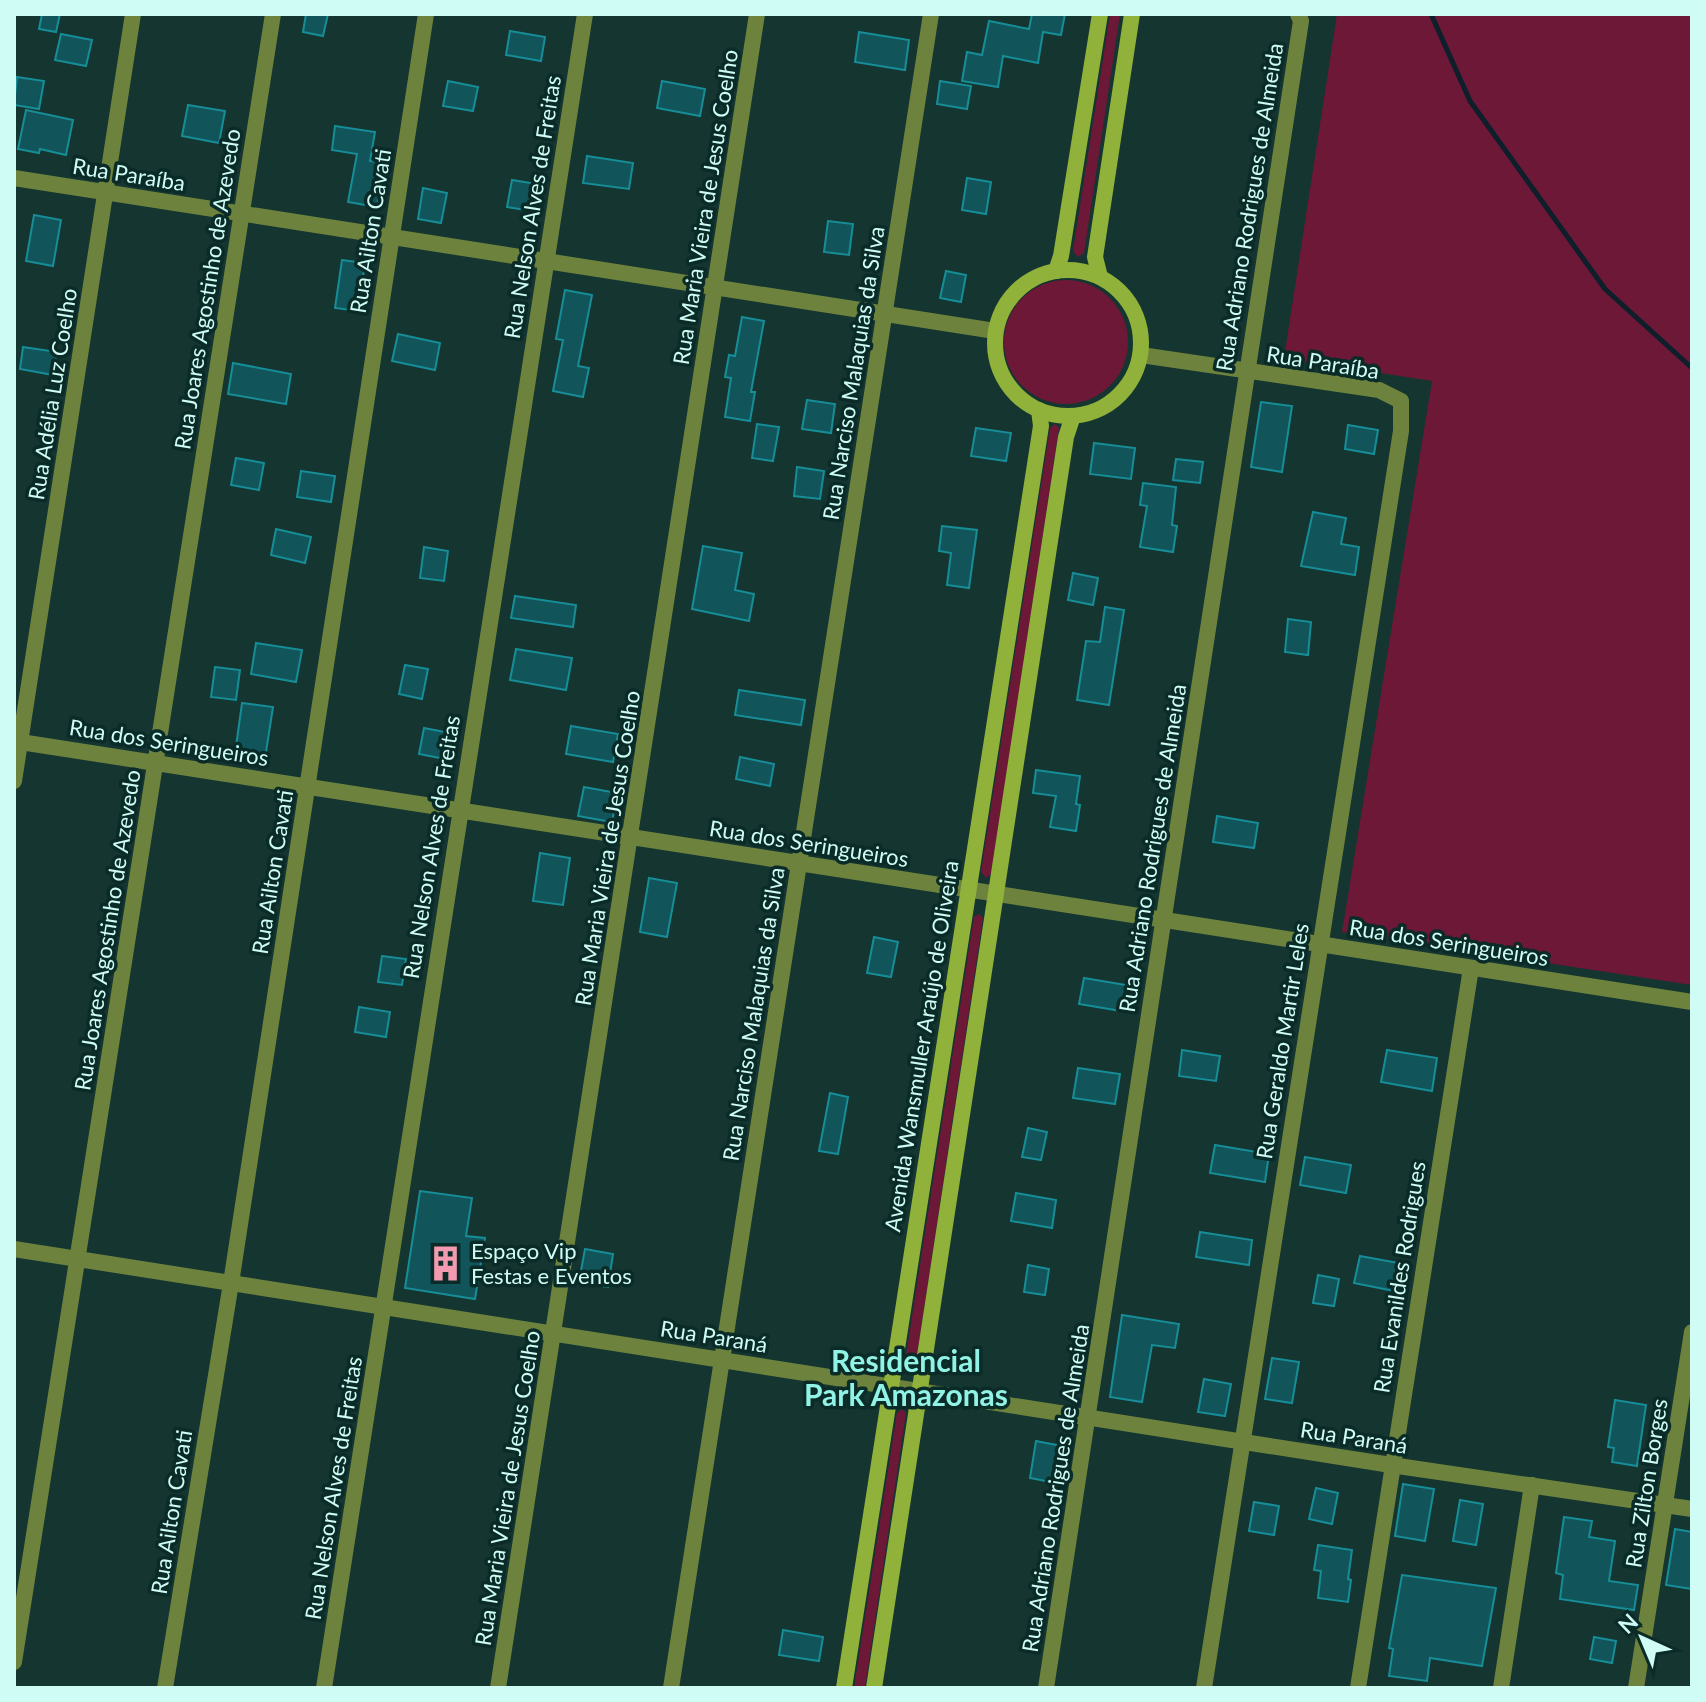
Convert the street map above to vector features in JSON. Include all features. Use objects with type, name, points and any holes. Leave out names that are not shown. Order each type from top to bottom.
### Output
[{"type":"street","name":"Rua Adélia Luz Coelho","points":[[14,781],[17,742],[133,14]]},
{"type":"street","name":"Rua Joares Agostinho de Azevedo","points":[[14,1662],[273,14]]},
{"type":"street","name":"Rua Ailton Cavati","points":[[165,1688],[231,1283],[426,14]]},
{"type":"street","name":"Rua Nelson Alves de Freitas","points":[[324,1688],[585,14]]},
{"type":"street","name":"Rua Maria Vieira de Jesus Coelho","points":[[498,1688],[757,14]]},
{"type":"street","name":"Rua Narciso Malaquias da Silva","points":[[671,1688],[931,14]]},
{"type":"street","points":[[1056,271],[1100,14]]},
{"type":"street","points":[[1100,277],[1095,257],[1132,14]]},
{"type":"street","name":"Rua Adriano Rodrigues de Almeida","points":[[1046,1688],[1301,21],[1298,14]]},
{"type":"street","name":"Rua Paraíba","points":[[14,178],[995,331]]},
{"type":"street","points":[[1081,270],[1100,277],[1116,286],[1132,306],[1141,329],[1141,355],[1133,379],[1116,398],[1095,411],[1073,416],[1039,410],[1026,404],[1011,390],[1000,372],[995,352],[995,331],[1001,312],[1013,294],[1029,281],[1056,271],[1081,270]]},
{"type":"street","name":"Rua Paraíba","points":[[1141,355],[1379,390],[1401,401]]},
{"type":"street","name":"Rua Geraldo Martir Leles","points":[[1204,1688],[1401,431],[1401,401]]},
{"type":"street","name":"Avenida Wansmuller Araújo de Oliveira","points":[[844,1688],[1041,426],[1039,410]]},
{"type":"street","points":[[874,1688],[1066,437],[1073,416]]},
{"type":"street","name":"Rua dos Seringueiros","points":[[17,742],[1692,1002]]},
{"type":"street","name":"Rua Evanildes Rodrigues","points":[[1358,1688],[1471,968]]},
{"type":"street","name":"Rua Paraná","points":[[14,1249],[1242,1442],[1692,1509]]},
{"type":"street","name":"Rua Zilton Borges","points":[[1636,1688],[1692,1332]]},
{"type":"street","points":[[1501,1688],[1532,1485]]},
{"type":"shaded area","points":[[1110,14],[1120,14],[1084,253],[1078,257],[1073,251]]},
{"type":"shaded area","points":[[1337,14],[1692,14],[1692,985],[1342,932],[1432,381],[1284,358]]},
{"type":"shaded area","points":[[1066,280],[1090,285],[1110,298],[1123,318],[1128,342],[1123,366],[1110,386],[1090,399],[1066,404],[1042,399],[1022,386],[1009,366],[1004,342],[1009,318],[1022,298],[1042,285]]},
{"type":"shaded area","points":[[1055,424],[1059,428],[992,873],[986,878],[981,872],[1050,428]]},
{"type":"shaded area","points":[[979,914],[983,918],[916,1362],[910,1367],[905,1362],[974,917]]},
{"type":"shaded area","points":[[902,1409],[906,1413],[865,1688],[854,1688],[897,1413]]},
{"type":"building","points":[[42,14],[60,14],[56,32],[39,29]]},
{"type":"building","points":[[306,14],[328,14],[323,36],[303,32]]},
{"type":"building","points":[[1032,14],[1065,14],[1061,35],[1043,32],[1038,63],[1003,56],[998,87],[962,81],[967,52],[982,55],[989,21],[1029,29]]},
{"type":"building","points":[[510,31],[545,37],[541,61],[506,55]]},
{"type":"building","points":[[859,32],[909,40],[905,70],[855,62]]},
{"type":"building","points":[[61,34],[92,40],[86,66],[55,60]]},
{"type":"building","points":[[17,77],[44,81],[39,109],[14,105]]},
{"type":"building","points":[[448,81],[478,87],[473,111],[443,106]]},
{"type":"building","points":[[662,81],[705,89],[700,116],[657,108]]},
{"type":"building","points":[[940,81],[971,86],[967,109],[937,104]]},
{"type":"building","points":[[188,105],[225,111],[219,143],[182,136]]},
{"type":"building","points":[[26,110],[73,120],[66,155],[40,149],[39,153],[18,149]]},
{"type":"building","points":[[335,126],[375,132],[370,161],[385,163],[377,207],[348,202],[357,154],[332,150]]},
{"type":"building","points":[[587,156],[633,163],[629,189],[583,183]]},
{"type":"building","points":[[967,178],[991,182],[986,214],[962,210]]},
{"type":"building","points":[[512,180],[537,184],[533,211],[507,207]]},
{"type":"building","points":[[423,188],[447,193],[441,223],[418,219]]},
{"type":"building","points":[[34,215],[61,220],[53,266],[26,261]]},
{"type":"building","points":[[828,221],[853,224],[849,255],[824,252]]},
{"type":"building","points":[[342,260],[365,263],[358,311],[335,308]]},
{"type":"building","points":[[946,271],[966,275],[961,302],[940,298]]},
{"type":"building","points":[[565,290],[592,295],[578,366],[589,368],[583,397],[553,391],[563,340],[556,339]]},
{"type":"building","points":[[742,317],[764,321],[751,392],[755,392],[750,421],[725,417],[731,378],[725,377],[729,355],[735,356]]},
{"type":"building","points":[[398,334],[440,343],[435,370],[392,361]]},
{"type":"building","points":[[23,347],[57,352],[53,375],[20,369]]},
{"type":"building","points":[[233,363],[291,374],[286,404],[228,394]]},
{"type":"building","points":[[807,400],[835,404],[831,433],[802,429]]},
{"type":"building","points":[[1261,402],[1292,406],[1282,472],[1251,467]]},
{"type":"building","points":[[757,424],[779,427],[773,461],[752,458]]},
{"type":"building","points":[[1348,425],[1378,430],[1374,454],[1345,449]]},
{"type":"building","points":[[976,428],[1011,433],[1006,461],[971,456]]},
{"type":"building","points":[[1094,443],[1135,448],[1131,479],[1090,474]]},
{"type":"building","points":[[236,458],[264,463],[259,490],[231,485]]},
{"type":"building","points":[[1176,459],[1203,462],[1200,483],[1173,480]]},
{"type":"building","points":[[797,467],[824,471],[820,499],[794,496]]},
{"type":"building","points":[[301,471],[335,476],[331,502],[297,497]]},
{"type":"building","points":[[1143,483],[1176,487],[1172,525],[1177,526],[1173,552],[1140,547],[1147,506],[1140,505]]},
{"type":"building","points":[[1313,512],[1346,518],[1341,544],[1359,547],[1355,575],[1301,566]]},
{"type":"building","points":[[942,526],[977,530],[969,588],[947,585],[951,553],[939,551]]},
{"type":"building","points":[[276,529],[311,537],[305,563],[271,555]]},
{"type":"building","points":[[703,546],[742,553],[735,590],[754,594],[749,621],[692,609]]},
{"type":"building","points":[[424,547],[448,551],[444,581],[420,578]]},
{"type":"building","points":[[1073,573],[1098,578],[1093,605],[1068,600]]},
{"type":"building","points":[[515,596],[576,605],[573,627],[511,618]]},
{"type":"building","points":[[1105,607],[1124,610],[1109,705],[1077,700],[1086,641],[1100,642]]},
{"type":"building","points":[[1288,619],[1311,622],[1308,655],[1285,652]]},
{"type":"building","points":[[256,643],[302,650],[296,682],[251,674]]},
{"type":"building","points":[[516,649],[572,658],[566,690],[510,680]]},
{"type":"building","points":[[405,665],[428,669],[422,699],[399,694]]},
{"type":"building","points":[[215,667],[240,670],[236,700],[211,697]]},
{"type":"building","points":[[739,690],[805,700],[801,725],[735,715]]},
{"type":"building","points":[[242,703],[273,707],[264,765],[234,761]]},
{"type":"building","points":[[571,726],[618,734],[613,762],[566,754]]},
{"type":"building","points":[[424,728],[450,733],[445,759],[419,754]]},
{"type":"building","points":[[740,757],[774,764],[770,786],[736,779]]},
{"type":"building","points":[[1036,770],[1080,776],[1076,831],[1050,827],[1056,796],[1033,793]]},
{"type":"building","points":[[584,787],[617,793],[612,822],[578,816]]},
{"type":"building","points":[[1217,816],[1258,823],[1254,848],[1213,842]]},
{"type":"building","points":[[540,853],[570,858],[563,905],[533,901]]},
{"type":"building","points":[[649,878],[677,883],[667,937],[640,932]]},
{"type":"building","points":[[874,937],[898,942],[891,977],[867,973]]},
{"type":"building","points":[[382,956],[406,959],[402,985],[378,982]]},
{"type":"building","points":[[1084,978],[1132,986],[1127,1012],[1079,1004]]},
{"type":"building","points":[[359,1007],[390,1012],[386,1037],[355,1032]]},
{"type":"building","points":[[1182,1050],[1220,1056],[1216,1081],[1179,1076]]},
{"type":"building","points":[[1387,1050],[1437,1058],[1432,1091],[1381,1082]]},
{"type":"building","points":[[1078,1068],[1120,1074],[1115,1104],[1073,1098]]},
{"type":"building","points":[[830,1093],[848,1097],[838,1154],[819,1151]]},
{"type":"building","points":[[1028,1128],[1047,1132],[1041,1160],[1022,1157]]},
{"type":"building","points":[[1215,1145],[1269,1154],[1265,1182],[1210,1173]]},
{"type":"building","points":[[1305,1157],[1351,1165],[1346,1193],[1300,1185]]},
{"type":"building","name":"Espaço Vip Festas e Eventos","points":[[420,1191],[472,1198],[466,1236],[485,1238],[475,1299],[405,1288]]},
{"type":"building","points":[[1016,1193],[1056,1200],[1052,1228],[1011,1221]]},
{"type":"building","points":[[1200,1232],[1252,1240],[1249,1265],[1196,1257]]},
{"type":"building","points":[[585,1249],[613,1254],[608,1287],[579,1282]]},
{"type":"building","points":[[1360,1256],[1404,1264],[1399,1292],[1354,1283]]},
{"type":"building","points":[[1028,1265],[1049,1269],[1045,1295],[1024,1292]]},
{"type":"building","points":[[1318,1275],[1339,1279],[1334,1306],[1313,1303]]},
{"type":"building","points":[[1122,1315],[1179,1324],[1175,1348],[1152,1345],[1142,1402],[1110,1397]]},
{"type":"building","points":[[1272,1358],[1299,1362],[1292,1403],[1265,1399]]},
{"type":"building","points":[[1204,1379],[1231,1384],[1225,1416],[1198,1412]]},
{"type":"building","points":[[1615,1400],[1646,1405],[1637,1466],[1612,1462],[1614,1448],[1608,1447]]},
{"type":"building","points":[[1036,1441],[1062,1446],[1056,1483],[1030,1478]]},
{"type":"building","points":[[1403,1484],[1434,1489],[1425,1541],[1395,1536]]},
{"type":"building","points":[[1316,1488],[1338,1493],[1332,1524],[1309,1519]]},
{"type":"building","points":[[1460,1500],[1483,1504],[1476,1545],[1453,1541]]},
{"type":"building","points":[[1254,1502],[1279,1506],[1274,1535],[1249,1531]]},
{"type":"building","points":[[1564,1517],[1592,1521],[1589,1537],[1615,1541],[1609,1581],[1638,1585],[1634,1610],[1560,1599],[1563,1575],[1556,1573]]},
{"type":"building","points":[[1675,1529],[1692,1532],[1692,1589],[1666,1585]]},
{"type":"building","points":[[1318,1545],[1352,1550],[1348,1602],[1318,1598],[1321,1571],[1314,1570]]},
{"type":"building","points":[[1402,1575],[1496,1588],[1482,1666],[1430,1658],[1427,1681],[1389,1676],[1393,1649],[1389,1648]]},
{"type":"building","points":[[783,1630],[823,1637],[819,1661],[779,1655]]},
{"type":"building","points":[[1594,1637],[1616,1641],[1612,1663],[1590,1659]]},
{"type":"waterway","points":[[1431,14],[1470,101],[1605,289],[1692,368]]},
{"type":"place","name":"Espaço Vip Festas e Eventos","points":[[445,1263]]},
{"type":"district","name":"Residencial Park Amazonas","points":[[906,1377]]}]
